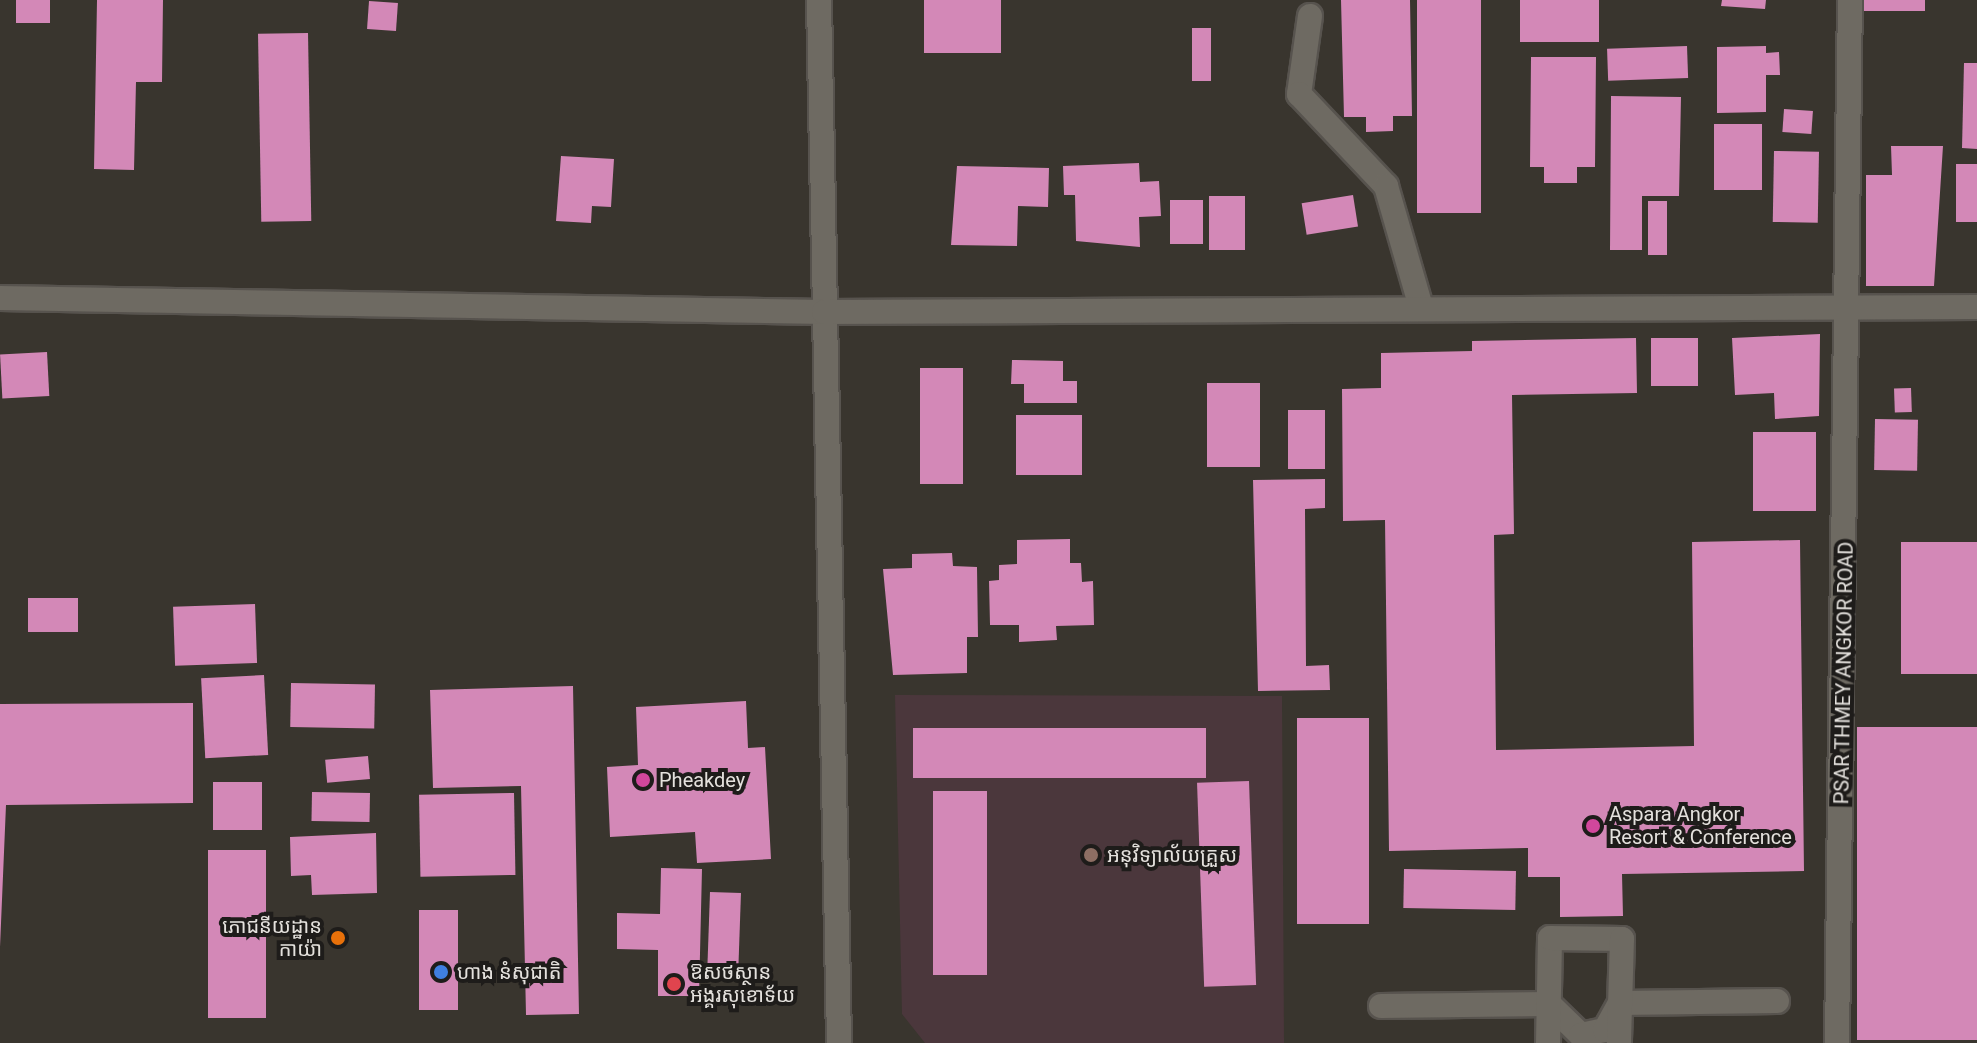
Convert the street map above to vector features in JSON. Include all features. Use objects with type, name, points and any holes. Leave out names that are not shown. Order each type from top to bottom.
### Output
[{"type":"street","points":[[819,0],[839,1043]]},
{"type":"street","name":"PSAR THMEY ANGKOR ROAD","points":[[1837,1043],[1851,304],[1850,0]]},
{"type":"street","points":[[1310,16],[1299,94],[1386,186],[1421,307]]},
{"type":"street","points":[[0,298],[824,312],[1851,304],[1977,307]]},
{"type":"street","points":[[1548,1043],[1550,938],[1622,939],[1619,1043]]},
{"type":"street","points":[[1620,1003],[1777,1001]]},
{"type":"street","points":[[1381,1006],[1549,1004],[1581,1035],[1605,1030],[1620,1003]]},
{"type":"shaded area","name":"អនុវិទ្យាល័យគ្រួស","points":[[895,695],[1282,696],[1284,1043],[925,1043],[902,1014]]},
{"type":"building","points":[[16,0],[50,0],[50,23],[16,23]]},
{"type":"building","points":[[97,0],[163,0],[162,82],[136,82],[134,170],[94,169]]},
{"type":"building","points":[[924,0],[1001,0],[1001,53],[924,53]]},
{"type":"building","points":[[1341,0],[1410,0],[1412,116],[1393,116],[1393,131],[1366,132],[1366,117],[1344,117]]},
{"type":"building","points":[[1417,0],[1481,0],[1481,213],[1417,213]]},
{"type":"building","points":[[1520,0],[1599,0],[1599,42],[1520,42]]},
{"type":"building","points":[[1722,0],[1766,0],[1765,9],[1721,6]]},
{"type":"building","points":[[1864,0],[1925,0],[1925,11],[1864,11]]},
{"type":"building","points":[[369,1],[398,3],[396,31],[367,29]]},
{"type":"building","points":[[1192,28],[1211,28],[1211,81],[1192,81]]},
{"type":"building","points":[[308,33],[311,221],[261,222],[258,34]]},
{"type":"building","points":[[1687,46],[1688,78],[1608,81],[1607,49]]},
{"type":"building","points":[[1766,46],[1766,53],[1779,52],[1780,75],[1766,75],[1766,112],[1717,113],[1717,47]]},
{"type":"building","points":[[1531,57],[1596,57],[1595,167],[1577,167],[1577,183],[1544,183],[1544,167],[1530,167]]},
{"type":"building","points":[[1964,63],[1977,63],[1977,149],[1962,148]]},
{"type":"building","points":[[1611,96],[1681,97],[1679,196],[1642,196],[1642,250],[1610,250]]},
{"type":"building","points":[[1784,109],[1813,111],[1811,134],[1782,132]]},
{"type":"building","points":[[1714,124],[1762,124],[1762,190],[1714,190]]},
{"type":"building","points":[[1891,146],[1943,146],[1934,286],[1866,286],[1866,175],[1892,175]]},
{"type":"building","points":[[1774,151],[1819,152],[1818,223],[1773,222]]},
{"type":"building","points":[[561,156],[614,159],[611,207],[592,206],[591,223],[556,221]]},
{"type":"building","points":[[1139,163],[1140,182],[1159,181],[1161,216],[1139,217],[1140,247],[1076,241],[1075,195],[1064,195],[1063,166]]},
{"type":"building","points":[[1956,164],[1977,164],[1977,222],[1956,222]]},
{"type":"building","points":[[957,166],[1049,168],[1048,207],[1018,206],[1017,246],[951,245]]},
{"type":"building","points":[[1353,195],[1358,227],[1307,235],[1302,203]]},
{"type":"building","points":[[1209,196],[1245,196],[1245,250],[1209,250]]},
{"type":"building","points":[[1170,200],[1203,200],[1203,244],[1170,244]]},
{"type":"building","points":[[1648,201],[1667,201],[1667,255],[1648,255]]},
{"type":"building","points":[[1820,334],[1819,416],[1775,419],[1774,393],[1735,395],[1732,338]]},
{"type":"building","points":[[1636,338],[1637,393],[1512,395],[1514,534],[1494,535],[1496,750],[1694,746],[1692,542],[1800,540],[1804,871],[1622,874],[1623,916],[1560,917],[1560,877],[1528,877],[1528,848],[1389,851],[1385,520],[1343,521],[1342,389],[1381,388],[1381,353],[1472,351],[1472,341]]},
{"type":"building","points":[[1651,338],[1698,338],[1698,386],[1651,386]]},
{"type":"building","points":[[47,352],[49,396],[2,398],[0,354]]},
{"type":"building","points":[[1012,360],[1063,361],[1063,381],[1077,381],[1077,403],[1024,403],[1024,384],[1011,384]]},
{"type":"building","points":[[920,368],[963,368],[963,484],[920,484]]},
{"type":"building","points":[[1207,383],[1260,383],[1260,467],[1207,467]]},
{"type":"building","points":[[1911,388],[1912,412],[1895,413],[1894,389]]},
{"type":"building","points":[[1288,410],[1325,410],[1325,469],[1288,469]]},
{"type":"building","points":[[1016,415],[1082,415],[1082,475],[1016,475]]},
{"type":"building","points":[[1875,419],[1918,420],[1917,471],[1874,470]]},
{"type":"building","points":[[1753,432],[1816,432],[1816,511],[1753,511]]},
{"type":"building","points":[[1325,479],[1325,508],[1305,509],[1306,666],[1329,665],[1330,690],[1258,691],[1253,480]]},
{"type":"building","points":[[1070,539],[1070,563],[1081,563],[1082,582],[1093,581],[1094,625],[1056,626],[1057,640],[1019,642],[1019,625],[990,625],[989,581],[999,580],[999,565],[1017,564],[1017,540]]},
{"type":"building","points":[[1901,542],[1977,542],[1977,674],[1901,674]]},
{"type":"building","points":[[952,553],[953,566],[977,567],[978,637],[967,637],[967,673],[893,675],[883,569],[912,568],[912,554]]},
{"type":"building","points":[[28,598],[78,598],[78,632],[28,632]]},
{"type":"building","points":[[255,604],[257,663],[175,666],[173,607]]},
{"type":"building","points":[[264,675],[268,755],[205,758],[201,678]]},
{"type":"building","points":[[291,683],[375,684],[374,728],[290,727]]},
{"type":"building","points":[[573,686],[579,1014],[526,1015],[521,786],[433,788],[430,690]]},
{"type":"building","points":[[746,701],[748,748],[765,747],[771,859],[697,863],[695,832],[610,837],[607,767],[638,765],[636,707]]},
{"type":"building","points":[[193,703],[193,803],[6,805],[0,947],[0,704]]},
{"type":"building","points":[[1297,718],[1369,718],[1369,924],[1297,924]]},
{"type":"building","points":[[1857,727],[1977,727],[1977,1040],[1857,1040]]},
{"type":"building","points":[[913,728],[1206,728],[1206,778],[913,778]]},
{"type":"building","points":[[368,756],[370,779],[327,783],[325,760]]},
{"type":"building","points":[[1249,781],[1256,985],[1204,987],[1197,783]]},
{"type":"building","points":[[213,782],[262,782],[262,830],[213,830]]},
{"type":"building","points":[[933,791],[987,791],[987,975],[933,975]]},
{"type":"building","points":[[312,792],[370,793],[369,822],[311,821]]},
{"type":"building","points":[[514,793],[515,875],[420,877],[419,795]]},
{"type":"building","points":[[376,833],[377,893],[312,895],[311,875],[291,876],[290,837]]},
{"type":"building","points":[[208,850],[266,850],[266,1018],[208,1018]]},
{"type":"building","points":[[661,868],[702,869],[699,996],[658,996],[658,950],[617,949],[617,913],[660,914]]},
{"type":"building","points":[[1404,869],[1516,871],[1515,910],[1403,908]]},
{"type":"building","points":[[710,892],[741,893],[738,976],[707,975]]},
{"type":"building","points":[[419,910],[458,910],[458,1010],[419,1010]]},
{"type":"place","name":"Pheakdey","points":[[643,780]]},
{"type":"place","name":"Aspara Angkor Resort & Conference","points":[[1593,826]]},
{"type":"place","name":"អនុវិទ្យាល័យគ្រួស","points":[[1091,855]]},
{"type":"place","name":"ភោជនីយដ្ឋាន កាយ៉ា","points":[[338,938]]},
{"type":"place","name":"ហាង នំសុជាតិ","points":[[441,972]]},
{"type":"place","name":"ឱសថស្ថាន អង្គរសុខោទ័យ","points":[[674,984]]}]
